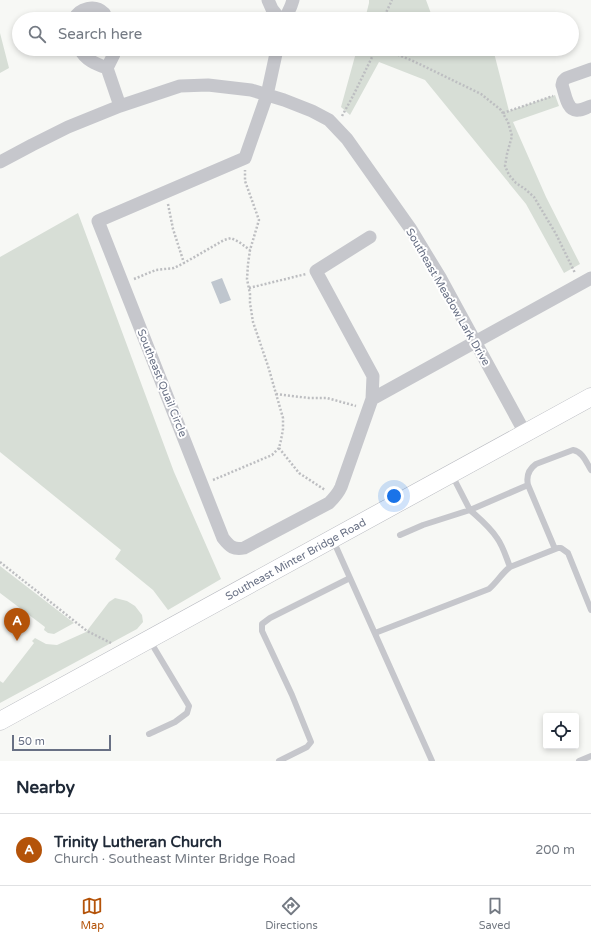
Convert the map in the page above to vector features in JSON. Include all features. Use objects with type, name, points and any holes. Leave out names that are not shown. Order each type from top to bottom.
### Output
[{"type":"main road","name":"Southeast Minter Bridge Road","points":[[0,721],[591,397]]},
{"type":"street","points":[[268,0],[274,12]]},
{"type":"street","points":[[288,12],[293,0]]},
{"type":"street","points":[[79,12],[85,8],[95,8],[103,12]]},
{"type":"street","points":[[86,56],[90,61],[107,68]]},
{"type":"street","points":[[113,56],[107,68],[120,106]]},
{"type":"street","points":[[245,158],[267,95],[275,56]]},
{"type":"street","points":[[591,69],[566,78],[562,85],[569,107],[573,110],[577,111],[591,106]]},
{"type":"street","name":"Southeast Meadow Lark Drive","points":[[0,162],[68,127],[120,106],[180,86],[208,85],[251,90],[312,111],[329,120],[347,139],[410,228],[441,279],[525,433]]},
{"type":"street","name":"Southeast Quail Circle","points":[[245,158],[98,221],[223,538],[231,547],[238,549],[244,548],[322,507],[335,497],[341,487],[370,404],[373,376],[316,271]]},
{"type":"street","points":[[316,271],[370,237]]},
{"type":"street","points":[[370,404],[475,342],[586,281]]},
{"type":"lane","points":[[555,549],[528,485],[527,480],[531,468],[536,464],[573,450],[582,454],[591,470]]},
{"type":"lane","points":[[451,474],[470,510],[492,531],[498,539],[510,567]]},
{"type":"lane","points":[[400,535],[423,525],[470,510],[528,485]]},
{"type":"lane","points":[[333,539],[432,761]]},
{"type":"lane","points":[[375,633],[489,589],[505,570],[510,567],[555,549],[562,548],[568,553],[591,610]]},
{"type":"lane","points":[[279,761],[308,747],[311,742],[292,695],[262,631],[262,624],[270,618],[350,578]]},
{"type":"lane","points":[[149,640],[189,706],[187,713],[175,722],[149,734]]},
{"type":"lane","points":[[580,761],[591,756]]},
{"type":"path","points":[[386,12],[392,0]]},
{"type":"path","points":[[335,126],[353,96],[373,56]]},
{"type":"path","points":[[401,56],[481,94],[501,110],[508,122],[512,136],[505,166],[509,175],[516,183],[534,197],[556,234],[569,264],[586,281]]},
{"type":"path","points":[[503,113],[564,92]]},
{"type":"path","points":[[202,485],[272,455],[279,448],[282,440],[283,418],[253,322],[247,279],[250,250],[259,220],[245,181],[245,158]]},
{"type":"path","points":[[166,191],[173,229],[184,263]]},
{"type":"path","points":[[123,284],[151,272],[161,269],[174,268],[224,240],[231,238],[250,250]]},
{"type":"path","points":[[249,288],[316,271]]},
{"type":"path","points":[[276,394],[327,398],[347,403],[370,404]]},
{"type":"path","points":[[279,448],[299,473],[335,497]]},
{"type":"path","points":[[0,562],[87,631],[114,644]]},
{"type":"shaded area","points":[[369,0],[426,0],[430,12],[367,12]]},
{"type":"shaded area","points":[[0,33],[9,68],[0,73]]},
{"type":"shaded area","points":[[355,56],[495,56],[509,111],[555,95],[559,106],[513,122],[546,197],[580,264],[564,273],[526,204],[425,80],[379,62],[350,115],[341,107]]},
{"type":"shaded area","points":[[78,213],[174,472],[221,579],[168,610],[153,590],[115,559],[121,550],[0,452],[0,257]]},
{"type":"shaded area","points":[[222,278],[231,300],[220,304],[211,282]]},
{"type":"shaded area","points":[[0,566],[74,623],[54,634],[48,633],[44,630],[45,627],[0,593]]},
{"type":"shaded area","points":[[115,598],[127,601],[135,606],[142,615],[143,622],[137,629],[0,703],[0,681],[3,683],[34,643],[32,641],[35,638],[46,644],[57,645],[86,632],[109,602]]},
{"type":"place","name":"Trinity Lutheran Church","points":[[17,641]]}]
